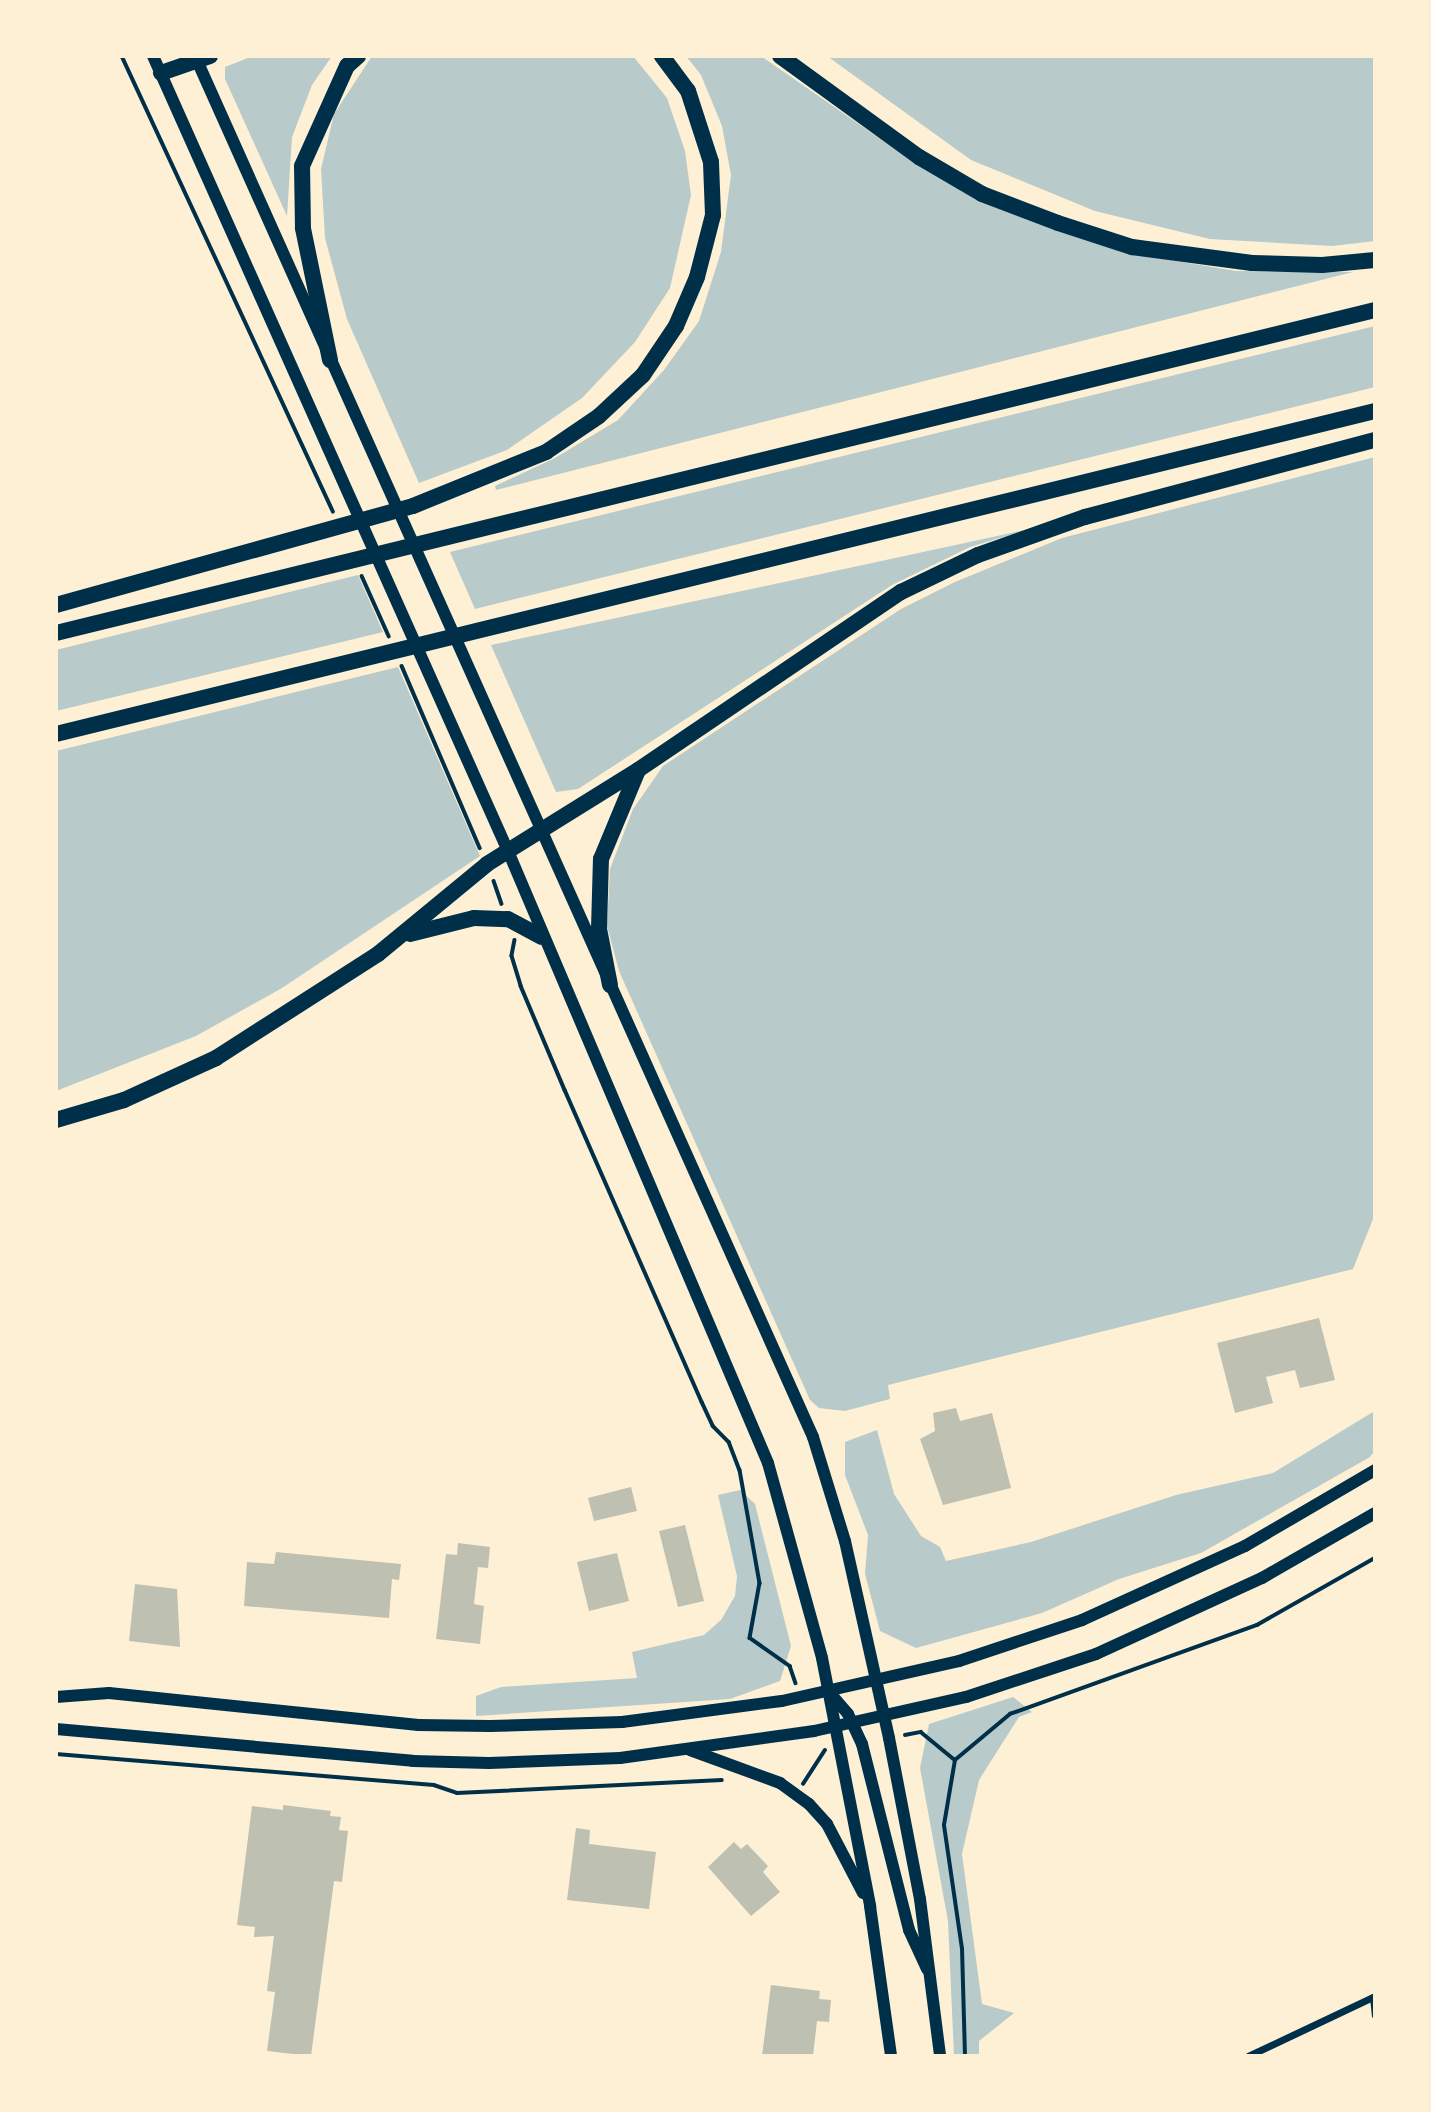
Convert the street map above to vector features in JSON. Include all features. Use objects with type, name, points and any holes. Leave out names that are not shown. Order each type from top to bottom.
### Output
[{"type":"highway","points":[[330,360],[303,228],[302,166],[341,76],[358,56]]},
{"type":"highway","points":[[56,606],[413,506],[546,452],[608,408],[643,375],[676,326],[698,277],[713,215],[711,162],[692,103],[662,56]]},
{"type":"highway","points":[[780,56],[919,157],[982,194],[1058,223],[1132,247],[1252,263],[1375,260]]},
{"type":"highway","points":[[161,73],[200,57]]},
{"type":"highway","points":[[56,633],[1375,310]]},
{"type":"highway","points":[[56,734],[1375,411]]},
{"type":"highway","points":[[56,1120],[124,1100],[216,1058],[404,935],[487,864],[638,770],[901,592],[978,555],[1085,517],[1375,440]]},
{"type":"highway","points":[[610,985],[599,929],[601,859],[638,770]]},
{"type":"highway","points":[[404,935],[474,918],[508,919],[542,937]]},
{"type":"main road","points":[[153,56],[508,851],[542,937],[768,1463],[785,1513],[828,1692],[870,1906],[891,2056]]},
{"type":"main road","points":[[200,57],[330,360],[813,1437],[845,1541],[877,1681],[933,1982],[940,2056]]},
{"type":"main road","points":[[56,1697],[109,1693],[418,1725],[545,1726],[682,1717],[828,1692],[995,1650],[1170,1583],[1245,1546],[1375,1469]]},
{"type":"main road","points":[[56,1729],[462,1763],[562,1762],[690,1750],[835,1727],[977,1693],[1108,1649],[1262,1578],[1375,1513]]},
{"type":"main road","points":[[828,1692],[853,1723],[909,1930],[933,1982]]},
{"type":"main road","points":[[690,1750],[764,1776],[797,1794],[827,1824],[870,1906]]},
{"type":"street","points":[[1248,2056],[1374,1997],[1375,2015]]},
{"type":"path","points":[[122,56],[287,408]]},
{"type":"path","points":[[429,727],[516,936],[512,956],[521,986],[702,1402],[713,1426],[729,1442],[740,1470],[760,1583],[750,1638],[790,1666]]},
{"type":"path","points":[[965,2056],[962,1949],[944,1825],[955,1760],[1010,1714],[1257,1625],[1375,1558]]},
{"type":"path","points":[[921,1732],[955,1760]]},
{"type":"path","points":[[797,1794],[821,1751]]},
{"type":"path","points":[[56,1754],[434,1785],[457,1793],[730,1781]]},
{"type":"shaded area","points":[[253,56],[332,56],[312,85],[292,137],[287,216],[225,79],[225,67]]},
{"type":"shaded area","points":[[372,56],[633,56],[667,98],[685,151],[691,195],[670,288],[635,342],[582,398],[507,450],[419,483],[347,319],[325,238],[321,169],[334,114]]},
{"type":"shaded area","points":[[686,56],[761,56],[925,170],[991,205],[1140,255],[1236,271],[1353,272],[496,490],[495,486],[555,458],[618,420],[664,370],[699,321],[721,252],[731,175],[722,126],[701,75]]},
{"type":"shaded area","points":[[827,56],[1375,56],[1375,241],[1332,246],[1210,239],[1095,211],[971,160]]},
{"type":"shaded area","points":[[1375,326],[1375,387],[475,609],[450,552]]},
{"type":"shaded area","points":[[1375,457],[1375,1214],[1353,1269],[888,1385],[890,1399],[845,1411],[819,1408],[810,1400],[619,971],[607,926],[610,869],[633,809],[663,766],[901,609],[955,582],[1062,538]]},
{"type":"shaded area","points":[[1030,529],[970,547],[892,585],[578,789],[556,792],[491,645]]},
{"type":"shaded area","points":[[358,575],[383,632],[56,711],[56,650]]},
{"type":"shaded area","points":[[398,667],[480,856],[282,988],[196,1036],[56,1091],[56,751]]},
{"type":"shaded area","points":[[1373,1412],[1375,1450],[1370,1457],[1201,1553],[1119,1579],[1042,1613],[916,1648],[880,1631],[865,1574],[868,1535],[845,1475],[845,1442],[877,1430],[894,1494],[921,1536],[940,1547],[946,1561],[1031,1542],[1176,1495],[1273,1473]]},
{"type":"shaded area","points":[[740,1490],[755,1504],[791,1646],[780,1681],[730,1699],[476,1716],[476,1696],[501,1687],[637,1678],[632,1652],[704,1635],[721,1620],[735,1596],[737,1576],[718,1495]]},
{"type":"shaded area","points":[[1013,1697],[1032,1712],[1019,1717],[979,1780],[962,1854],[982,2004],[1014,2013],[979,2041],[979,2056],[954,2056],[948,1921],[920,1768],[929,1724]]},
{"type":"building","points":[[1319,1318],[1335,1380],[1300,1388],[1295,1370],[1266,1377],[1273,1403],[1235,1413],[1217,1343]]},
{"type":"building","points":[[956,1408],[960,1421],[992,1413],[1011,1488],[943,1505],[920,1439],[935,1431],[933,1413]]},
{"type":"building","points":[[631,1487],[637,1511],[594,1521],[588,1498]]},
{"type":"building","points":[[685,1525],[704,1601],[678,1607],[659,1531]]},
{"type":"building","points":[[458,1543],[490,1547],[488,1568],[478,1567],[474,1604],[484,1606],[480,1644],[436,1639],[446,1554],[457,1555]]},
{"type":"building","points":[[276,1552],[401,1564],[399,1580],[392,1579],[389,1618],[244,1606],[247,1562],[274,1564]]},
{"type":"building","points":[[617,1553],[629,1601],[589,1611],[577,1562]]},
{"type":"building","points":[[135,1584],[177,1589],[180,1647],[129,1641]]},
{"type":"building","points":[[283,1805],[331,1811],[330,1816],[341,1817],[339,1830],[348,1831],[342,1882],[334,1881],[311,2056],[267,2051],[275,1992],[267,1991],[274,1936],[254,1937],[255,1927],[237,1925],[252,1806],[283,1810]]},
{"type":"building","points":[[576,1828],[590,1830],[589,1844],[656,1852],[649,1909],[567,1900]]},
{"type":"building","points":[[734,1842],[741,1849],[747,1844],[768,1866],[763,1872],[780,1892],[751,1916],[708,1867]]},
{"type":"building","points":[[771,1985],[820,1991],[819,1999],[831,2000],[829,2022],[817,2021],[813,2056],[762,2056]]}]
